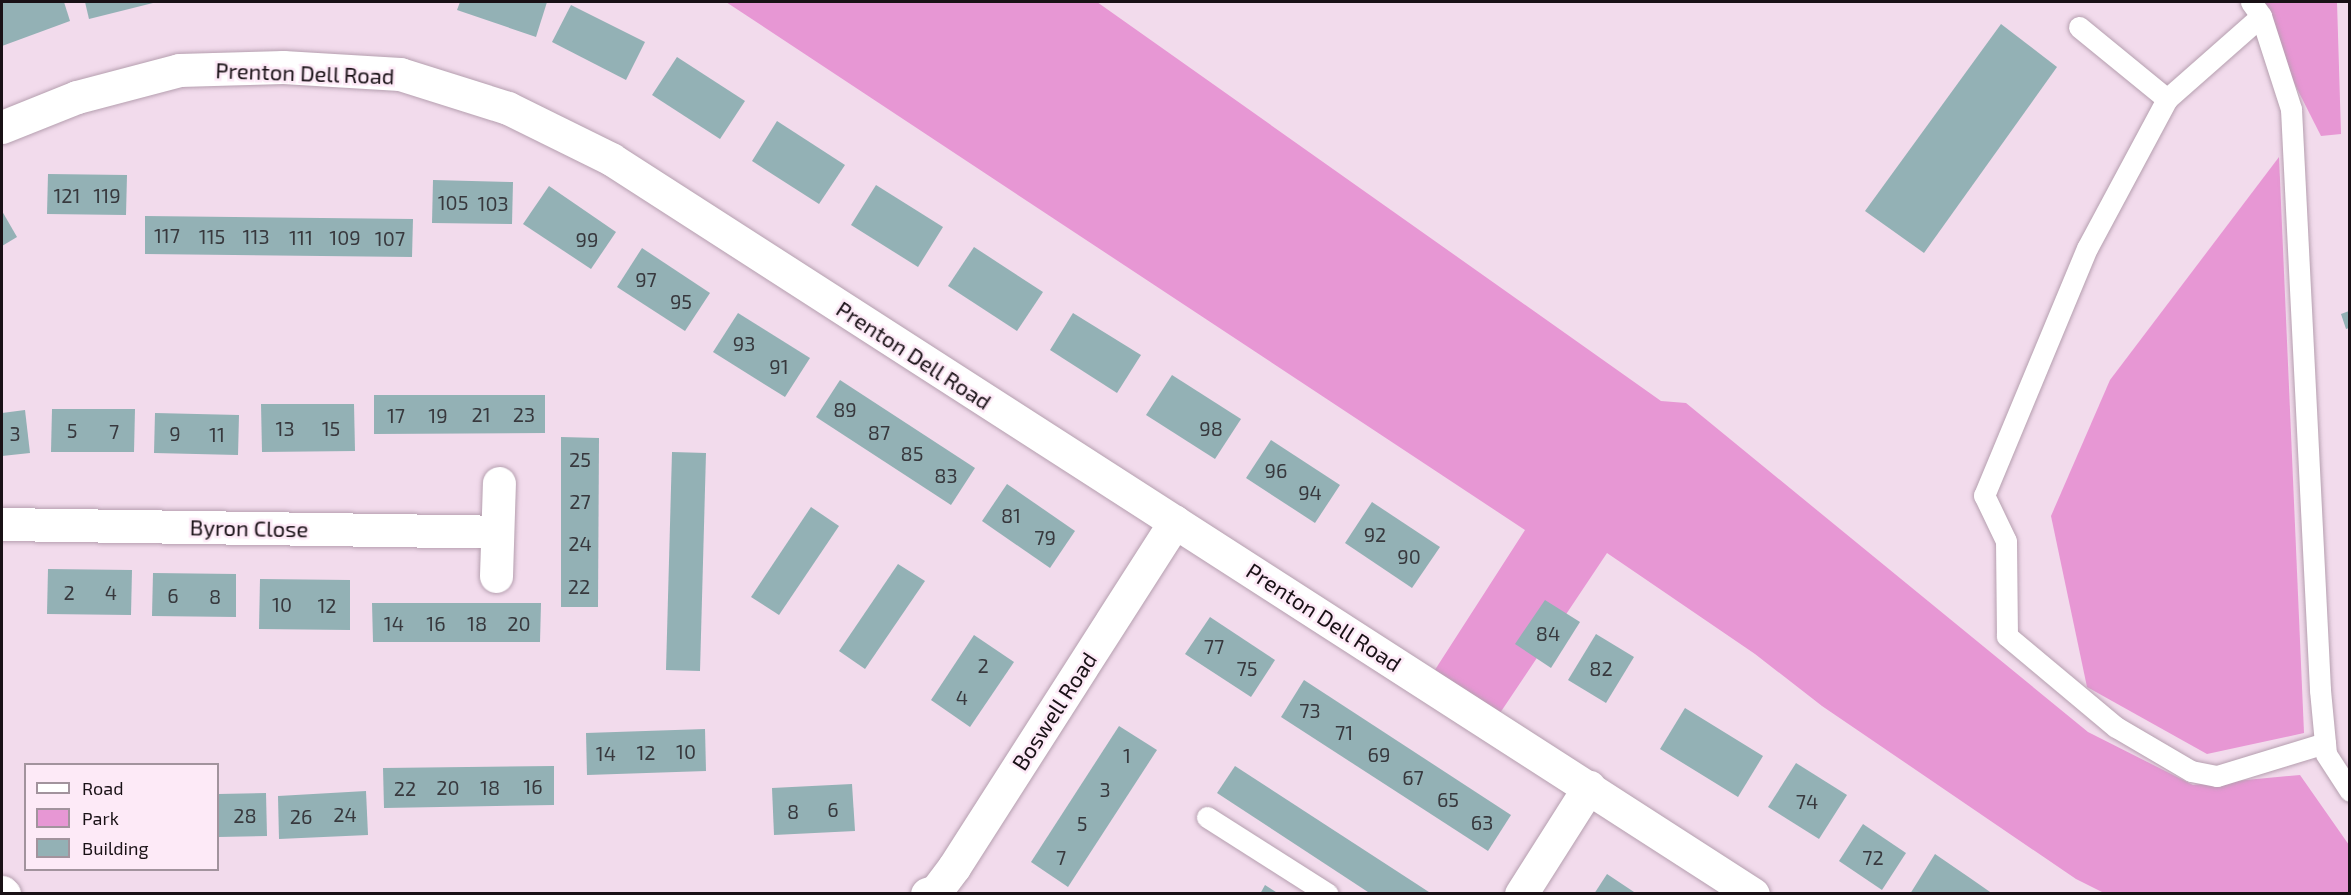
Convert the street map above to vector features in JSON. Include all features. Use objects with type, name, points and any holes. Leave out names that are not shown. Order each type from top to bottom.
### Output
[{"type":"street","name":"Prenton Dell Road","points":[[2,127],[77,97],[179,70],[283,68],[400,74],[508,108],[611,159],[1753,894]]},
{"type":"street","points":[[496,576],[499,483]]},
{"type":"street","name":"Boswell Road","points":[[927,894],[936,891],[954,867],[1175,522]]},
{"type":"street","name":"Byron Close","points":[[2,524],[497,532]]},
{"type":"street","points":[[1521,894],[1588,788]]},
{"type":"lane","points":[[2325,743],[2217,776],[2191,771],[2116,727],[2007,636],[2006,541],[1984,495],[2087,248],[2167,99],[2256,9],[2291,109],[2325,743],[2326,754],[2349,791]]},
{"type":"lane","points":[[2079,27],[2167,99]]},
{"type":"lane","points":[[1207,817],[1328,894]]},
{"type":"green space","points":[[726,2],[1097,2],[1661,401],[1686,403],[2088,732],[2193,785],[2300,775],[2349,845],[2349,893],[2104,893],[2076,879],[1822,706],[1755,654],[1607,553],[1496,719],[1431,676],[1525,530]]},
{"type":"green space","points":[[2253,2],[2337,2],[2341,134],[2321,136]]},
{"type":"green space","points":[[2279,157],[2304,733],[2207,754],[2087,687],[2051,516],[2110,380]]},
{"type":"building","points":[[2,2],[64,2],[70,21],[2,46]]},
{"type":"building","points":[[85,2],[157,2],[89,19]]},
{"type":"building","points":[[460,2],[547,2],[536,37],[457,10]]},
{"type":"building","points":[[571,5],[645,42],[626,80],[552,42]]},
{"type":"building","points":[[2001,24],[2057,67],[1924,253],[1865,211]]},
{"type":"building","points":[[677,57],[745,101],[720,139],[652,95]]},
{"type":"building","points":[[777,121],[845,165],[819,204],[752,161]]},
{"type":"building","points":[[48,174],[127,175],[126,215],[47,214]]},
{"type":"building","points":[[433,180],[513,182],[512,224],[432,223]]},
{"type":"building","points":[[876,185],[943,227],[918,267],[851,225]]},
{"type":"building","points":[[549,186],[616,232],[591,269],[523,224]]},
{"type":"building","points":[[2,211],[17,237],[2,246]]},
{"type":"building","points":[[145,216],[413,219],[412,257],[145,254]]},
{"type":"building","points":[[974,247],[1043,292],[1017,331],[948,286]]},
{"type":"building","points":[[642,248],[710,293],[685,331],[617,287]]},
{"type":"building","points":[[2349,311],[2349,328],[2346,329],[2341,314]]},
{"type":"building","points":[[738,313],[810,358],[785,397],[713,352]]},
{"type":"building","points":[[1073,313],[1141,355],[1117,393],[1050,350]]},
{"type":"building","points":[[1172,375],[1241,419],[1215,459],[1146,415]]},
{"type":"building","points":[[840,380],[975,468],[951,505],[816,417]]},
{"type":"building","points":[[374,395],[545,395],[545,433],[374,434]]},
{"type":"building","points":[[261,404],[354,404],[355,451],[262,452]]},
{"type":"building","points":[[52,409],[135,409],[134,452],[51,452]]},
{"type":"building","points":[[25,410],[30,453],[2,456],[2,413]]},
{"type":"building","points":[[155,413],[239,415],[238,455],[154,453]]},
{"type":"building","points":[[561,437],[599,438],[598,607],[561,607]]},
{"type":"building","points":[[1271,440],[1340,485],[1315,523],[1246,478]]},
{"type":"building","points":[[672,452],[706,453],[700,671],[666,670]]},
{"type":"building","points":[[1007,484],[1075,531],[1050,568],[982,521]]},
{"type":"building","points":[[1372,502],[1440,547],[1412,588],[1345,543]]},
{"type":"building","points":[[811,507],[839,526],[779,615],[751,597]]},
{"type":"building","points":[[898,564],[925,581],[865,669],[839,651]]},
{"type":"building","points":[[48,569],[132,570],[131,615],[47,614]]},
{"type":"building","points":[[153,573],[236,574],[236,617],[152,616]]},
{"type":"building","points":[[260,579],[350,580],[350,630],[259,629]]},
{"type":"building","points":[[1545,600],[1580,622],[1551,668],[1515,644]]},
{"type":"building","points":[[372,603],[541,603],[540,642],[373,642]]},
{"type":"building","points":[[1210,617],[1275,660],[1251,697],[1185,654]]},
{"type":"building","points":[[1596,634],[1634,657],[1606,703],[1568,680]]},
{"type":"building","points":[[974,635],[1014,662],[970,727],[931,700]]},
{"type":"building","points":[[1304,680],[1511,815],[1488,851],[1281,717]]},
{"type":"building","points":[[1685,708],[1763,756],[1738,797],[1660,749]]},
{"type":"building","points":[[1119,726],[1157,750],[1068,887],[1031,862]]},
{"type":"building","points":[[705,729],[706,771],[587,775],[586,733]]},
{"type":"building","points":[[1796,763],[1847,795],[1819,839],[1768,807]]},
{"type":"building","points":[[554,766],[554,805],[384,808],[383,768]]},
{"type":"building","points":[[1235,766],[1432,894],[1371,894],[1217,793]]},
{"type":"building","points":[[852,784],[855,831],[774,835],[772,788]]},
{"type":"building","points":[[366,791],[368,835],[279,839],[278,796]]},
{"type":"building","points":[[266,793],[267,836],[219,837],[219,794]]},
{"type":"building","points":[[1863,824],[1906,853],[1882,890],[1839,861]]},
{"type":"building","points":[[1935,854],[1970,878],[1993,894],[1910,894]]},
{"type":"building","points":[[1607,874],[1637,894],[1594,894]]},
{"type":"building","points":[[1265,885],[1279,894],[1260,894]]}]
